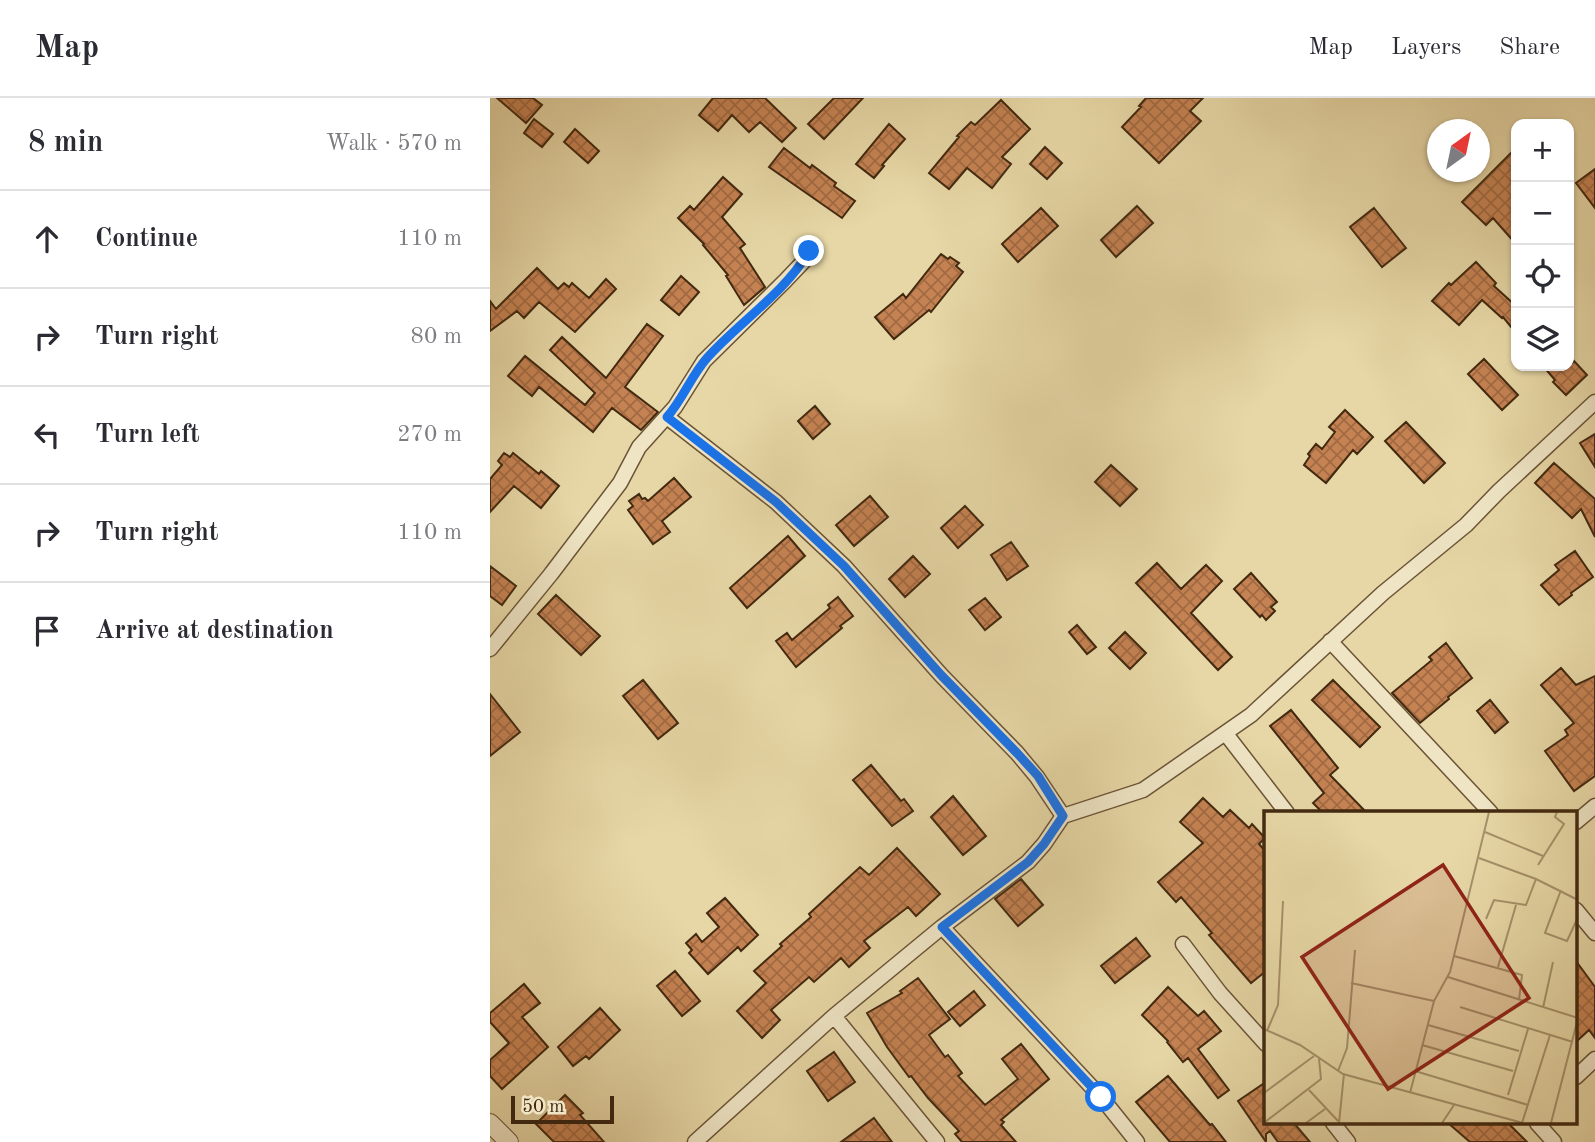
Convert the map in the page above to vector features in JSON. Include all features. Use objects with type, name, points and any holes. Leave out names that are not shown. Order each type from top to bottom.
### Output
[{"type":"street","points":[[490,649],[551,575],[620,483],[639,447],[681,400],[704,361],[785,281],[809,251]]},
{"type":"street","points":[[703,1139],[834,1016],[942,927],[1028,862],[1063,816],[1143,790],[1251,715],[1383,593],[1466,525],[1595,402]]},
{"type":"street","points":[[667,417],[776,502],[844,566],[941,675],[1038,776],[1063,816]]},
{"type":"street","points":[[1331,641],[1489,811]]},
{"type":"street","points":[[1226,734],[1285,811]]},
{"type":"street","points":[[1578,820],[1595,806]]},
{"type":"street","points":[[1578,912],[1595,933]]},
{"type":"street","points":[[942,927],[1101,1097],[1137,1142]]},
{"type":"street","points":[[1183,944],[1220,993],[1264,1042]]},
{"type":"street","points":[[834,1016],[937,1142]]},
{"type":"street","points":[[1578,1075],[1595,1059]]},
{"type":"street","points":[[490,1123],[509,1142]]},
{"type":"street","points":[[1334,1124],[1348,1142]]},
{"type":"street","points":[[1538,1124],[1554,1142]]},
{"type":"building","points":[[497,98],[533,98],[542,105],[526,123]]},
{"type":"building","points":[[713,98],[765,98],[796,128],[782,142],[760,122],[749,132],[732,115],[718,131],[699,115]]},
{"type":"building","points":[[834,98],[863,98],[824,139],[808,124]]},
{"type":"building","points":[[1146,98],[1203,98],[1190,111],[1201,121],[1159,163],[1122,127]]},
{"type":"building","points":[[1001,100],[1030,129],[1002,157],[1011,164],[992,188],[967,168],[949,189],[929,173],[959,137],[957,136],[971,122],[975,125]]},
{"type":"building","points":[[534,119],[553,134],[542,147],[524,133]]},
{"type":"building","points":[[889,124],[905,139],[874,178],[856,164]]},
{"type":"building","points":[[575,129],[599,151],[588,163],[564,142]]},
{"type":"building","points":[[1045,147],[1062,163],[1047,179],[1030,164]]},
{"type":"building","points":[[784,148],[810,168],[812,165],[855,201],[842,218],[769,167]]},
{"type":"building","points":[[1511,153],[1511,238],[1493,218],[1486,225],[1462,202],[1482,182],[1490,182],[1490,174]]},
{"type":"building","points":[[1595,169],[1595,208],[1576,183]]},
{"type":"building","points":[[723,177],[742,194],[722,217],[745,244],[740,248],[765,287],[744,305],[726,276],[728,275],[704,244],[678,218],[690,206],[694,210]]},
{"type":"building","points":[[1137,206],[1153,223],[1116,257],[1101,240]]},
{"type":"building","points":[[1041,208],[1058,226],[1018,262],[1002,244]]},
{"type":"building","points":[[1374,208],[1406,248],[1382,267],[1350,227]]},
{"type":"building","points":[[941,254],[959,263],[956,266],[963,272],[931,312],[929,310],[894,339],[875,317],[903,294],[906,298]]},
{"type":"building","points":[[1476,262],[1496,283],[1494,286],[1511,301],[1511,327],[1482,300],[1459,325],[1432,301],[1449,283],[1451,285]]},
{"type":"building","points":[[537,268],[558,289],[564,283],[569,287],[572,283],[589,298],[606,279],[616,289],[575,332],[539,302],[524,318],[517,311],[490,331],[490,301],[496,309]]},
{"type":"building","points":[[681,276],[699,292],[679,315],[661,300]]},
{"type":"building","points":[[647,324],[663,336],[625,387],[658,412],[641,430],[612,408],[593,432],[539,387],[532,396],[508,376],[525,356],[585,405],[595,393],[550,350],[562,337],[606,378]]},
{"type":"building","points":[[1484,359],[1518,395],[1502,410],[1468,374]]},
{"type":"building","points":[[1574,361],[1587,375],[1566,395],[1553,382],[1555,380],[1547,371],[1574,371]]},
{"type":"building","points":[[815,406],[830,424],[813,439],[798,421]]},
{"type":"building","points":[[1345,410],[1373,437],[1357,454],[1353,450],[1326,483],[1304,465],[1316,444],[1322,449],[1335,432],[1329,427]]},
{"type":"building","points":[[1406,422],[1445,463],[1424,483],[1385,441]]},
{"type":"building","points":[[1595,434],[1595,467],[1580,443]]},
{"type":"building","points":[[504,453],[510,457],[513,453],[559,486],[541,508],[514,486],[490,512],[490,479],[502,465],[498,461]]},
{"type":"building","points":[[1554,463],[1595,499],[1595,537],[1581,509],[1572,518],[1535,483]]},
{"type":"building","points":[[1111,465],[1137,489],[1120,506],[1095,482]]},
{"type":"building","points":[[674,478],[691,497],[662,521],[670,532],[653,544],[628,510],[633,506],[629,501],[639,494],[642,499],[648,501]]},
{"type":"building","points":[[870,496],[888,517],[854,546],[836,525]]},
{"type":"building","points":[[965,506],[983,525],[958,548],[941,528]]},
{"type":"building","points":[[788,536],[805,556],[747,608],[730,588]]},
{"type":"building","points":[[1011,542],[1028,566],[1007,580],[991,555]]},
{"type":"building","points":[[1575,551],[1593,577],[1559,605],[1541,585],[1559,570],[1555,565]]},
{"type":"building","points":[[913,556],[930,574],[905,597],[889,579]]},
{"type":"building","points":[[1157,563],[1181,589],[1206,565],[1222,581],[1191,613],[1232,657],[1218,670],[1136,583]]},
{"type":"building","points":[[490,566],[516,586],[502,605],[490,596]]},
{"type":"building","points":[[1251,573],[1277,602],[1271,607],[1275,611],[1266,620],[1234,589]]},
{"type":"building","points":[[556,595],[600,636],[581,655],[538,614]]},
{"type":"building","points":[[838,597],[853,616],[796,667],[776,641],[787,633],[792,640],[830,608],[828,605]]},
{"type":"building","points":[[985,598],[1001,617],[985,630],[969,610]]},
{"type":"building","points":[[1077,625],[1096,647],[1087,654],[1069,632]]},
{"type":"building","points":[[1125,632],[1146,653],[1130,669],[1109,648]]},
{"type":"building","points":[[1446,643],[1472,678],[1420,723],[1392,693],[1432,660],[1429,657]]},
{"type":"building","points":[[1561,668],[1576,685],[1595,676],[1595,776],[1574,791],[1545,751],[1568,735],[1565,730],[1574,723],[1541,685]]},
{"type":"building","points":[[643,680],[678,723],[658,739],[623,696]]},
{"type":"building","points":[[1333,680],[1380,727],[1360,747],[1312,700]]},
{"type":"building","points":[[490,694],[520,732],[490,756]]},
{"type":"building","points":[[1490,700],[1508,722],[1495,733],[1477,711]]},
{"type":"building","points":[[1291,710],[1338,768],[1330,775],[1365,811],[1321,811],[1313,803],[1324,793],[1270,726]]},
{"type":"building","points":[[871,765],[901,801],[904,799],[913,811],[892,826],[853,780]]},
{"type":"building","points":[[953,796],[986,836],[963,855],[931,817]]},
{"type":"building","points":[[1203,798],[1223,817],[1230,810],[1249,828],[1252,824],[1264,837],[1259,844],[1264,850],[1264,973],[1251,983],[1209,935],[1212,933],[1181,897],[1176,902],[1158,882],[1203,843],[1180,822]]},
{"type":"building","points":[[897,848],[940,894],[916,916],[908,907],[864,941],[870,948],[849,967],[841,958],[814,982],[809,977],[771,1010],[780,1020],[762,1038],[737,1011],[766,983],[754,971],[811,917],[809,914],[860,867],[869,875]]},
{"type":"building","points":[[1021,879],[1043,905],[1018,926],[995,899]]},
{"type":"building","points":[[725,898],[758,935],[741,951],[738,947],[708,974],[689,953],[692,950],[686,943],[696,934],[702,942],[719,927],[707,913]]},
{"type":"building","points":[[1136,938],[1150,956],[1115,983],[1101,966]]},
{"type":"building","points":[[1578,964],[1595,987],[1595,1038],[1589,1030],[1578,1040]]},
{"type":"building","points":[[675,971],[700,1001],[682,1016],[657,986]]},
{"type":"building","points":[[918,978],[950,1019],[929,1035],[945,1057],[948,1055],[962,1073],[958,1076],[985,1105],[1018,1079],[1002,1059],[1021,1044],[1049,1079],[1001,1120],[1004,1122],[1001,1125],[1016,1142],[962,1142],[955,1134],[959,1131],[911,1076],[909,1077],[887,1047],[867,1013],[902,993],[900,991]]},
{"type":"building","points":[[524,984],[540,1003],[522,1017],[548,1047],[502,1089],[490,1076],[490,1060],[509,1043],[490,1022],[490,1013]]},
{"type":"building","points":[[1168,987],[1198,1016],[1204,1011],[1221,1031],[1198,1049],[1229,1090],[1218,1098],[1188,1058],[1183,1062],[1168,1041],[1142,1015]]},
{"type":"building","points":[[974,991],[985,1005],[960,1026],[948,1012]]},
{"type":"building","points":[[600,1008],[620,1030],[589,1059],[586,1056],[573,1066],[558,1047]]},
{"type":"building","points":[[834,1052],[855,1082],[828,1101],[807,1071]]},
{"type":"building","points":[[1168,1076],[1226,1142],[1170,1142],[1136,1102]]},
{"type":"building","points":[[1264,1083],[1264,1124],[1295,1124],[1310,1142],[1278,1142],[1270,1131],[1266,1134],[1266,1142],[1238,1101]]},
{"type":"building","points":[[565,1095],[583,1113],[580,1115],[604,1142],[554,1142],[536,1124]]},
{"type":"building","points":[[874,1118],[892,1142],[841,1142]]},
{"type":"building","points":[[1449,1124],[1509,1124],[1527,1142],[1470,1142]]},
{"type":"route","points":[[809,251],[804,261],[785,281],[704,361],[681,400],[667,417],[776,502],[844,566],[941,675],[999,732],[1038,776],[1063,816],[1028,862],[942,927],[1101,1097]]}]
